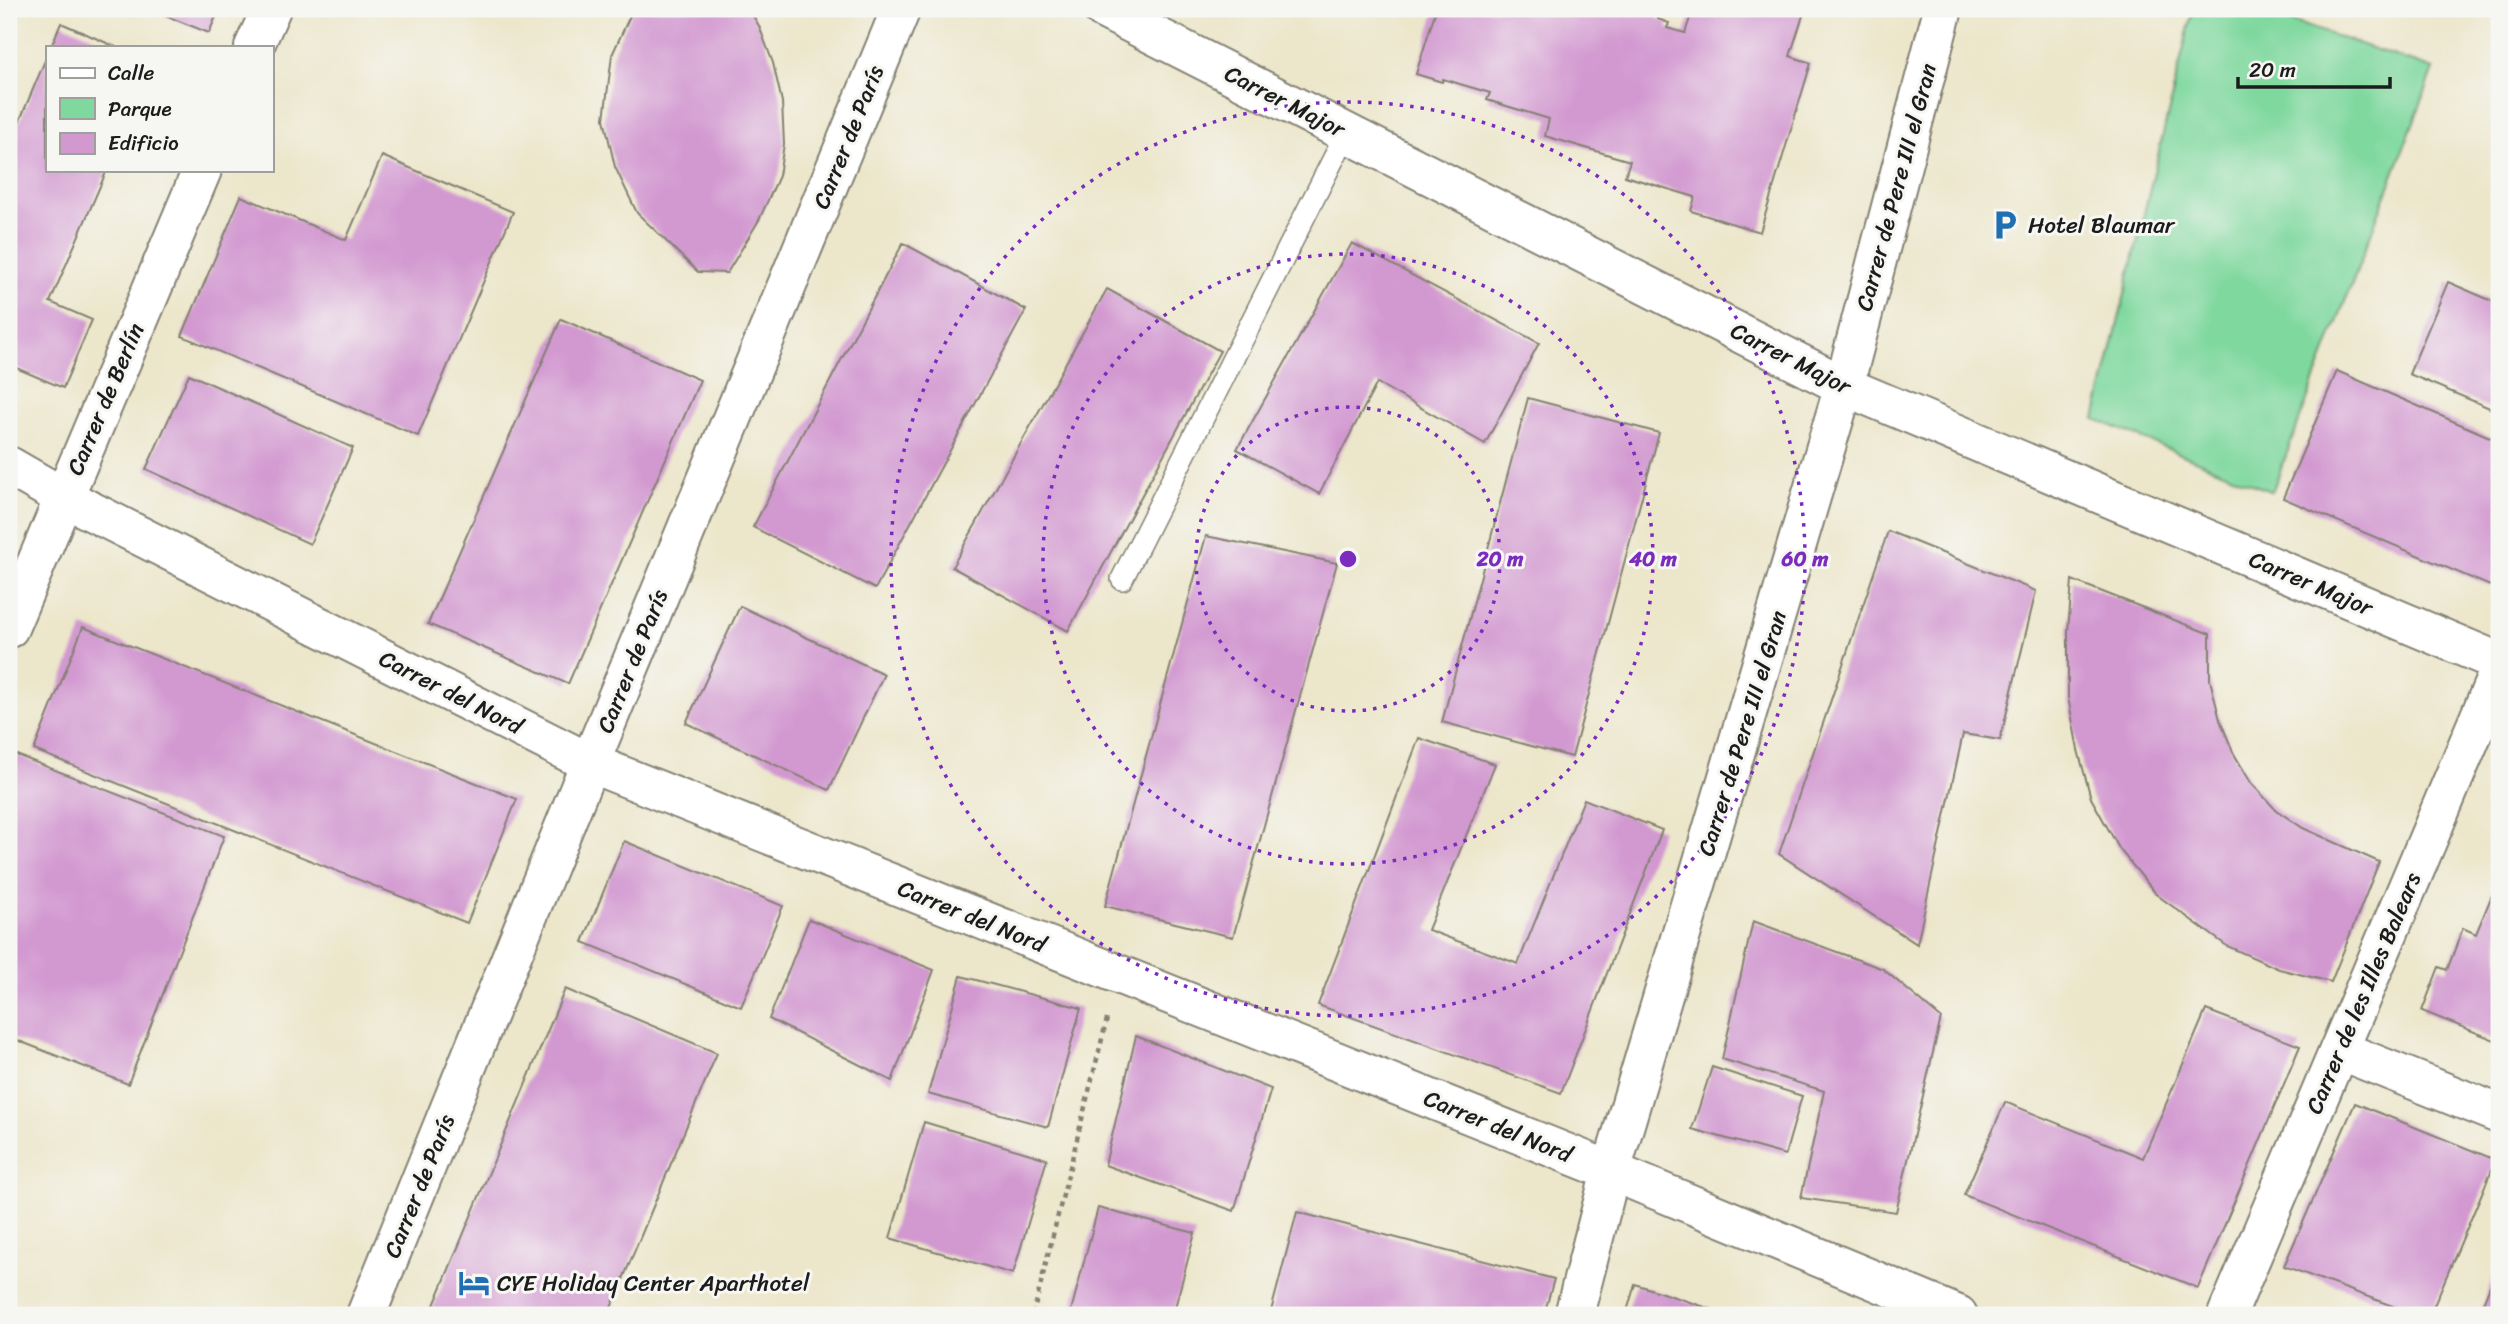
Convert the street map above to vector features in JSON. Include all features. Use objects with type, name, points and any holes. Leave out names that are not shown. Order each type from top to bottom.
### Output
[{"type":"street","points":[[254,46],[271,9]]},
{"type":"street","name":"Carrer de París","points":[[366,1315],[901,9]]},
{"type":"street","name":"Carrer Major","points":[[1103,9],[1844,386],[2499,663]]},
{"type":"street","name":"Carrer de Pere III el Gran","points":[[1611,1171],[1844,386],[1943,9]]},
{"type":"street","name":"Carrer de Berlín","points":[[9,628],[201,172]]},
{"type":"street","name":"Carrer del Nord","points":[[9,466],[63,497],[590,763],[1611,1171],[1901,1304],[1958,1315]]},
{"type":"street","name":"Carrer de les Illes Balears","points":[[2227,1315],[2499,671]]},
{"type":"street","points":[[2339,1050],[2499,1114]]},
{"type":"street","points":[[1574,1315],[1611,1171]]},
{"type":"lane","points":[[1122,579],[1347,132]]},
{"type":"path","points":[[1033,1315],[1118,974]]},
{"type":"green space","points":[[2193,9],[2255,9],[2434,69],[2272,492],[2095,419]]},
{"type":"building","points":[[149,9],[219,9],[209,33]]},
{"type":"building","points":[[633,9],[749,9],[759,26],[773,63],[782,102],[784,144],[779,176],[759,220],[727,273],[698,272],[637,213],[615,167],[604,119],[612,55]]},
{"type":"building","points":[[1436,9],[1643,9],[1659,13],[1658,19],[1669,23],[1667,28],[1685,33],[1693,9],[1805,9],[1790,56],[1811,63],[1760,232],[1691,211],[1695,197],[1625,176],[1630,161],[1545,136],[1549,119],[1487,100],[1490,93],[1416,74]]},
{"type":"building","points":[[61,23],[114,46],[51,46]]},
{"type":"building","points":[[46,58],[46,172],[106,172],[50,302],[92,320],[63,388],[9,365],[9,146]]},
{"type":"building","points":[[382,156],[513,212],[418,436],[182,336],[241,196],[346,240]]},
{"type":"building","points":[[903,243],[1026,310],[875,589],[753,527]]},
{"type":"building","points":[[1352,243],[1539,343],[1485,444],[1377,383],[1319,494],[1237,449]]},
{"type":"building","points":[[2448,282],[2499,304],[2499,412],[2409,374]]},
{"type":"building","points":[[1107,289],[1220,351],[1068,631],[952,567]]},
{"type":"building","points":[[561,319],[700,380],[568,684],[428,624]]},
{"type":"building","points":[[2337,371],[2499,441],[2499,564],[2490,586],[2283,498]]},
{"type":"building","points":[[189,374],[353,448],[310,544],[146,469]]},
{"type":"building","points":[[1528,398],[1659,433],[1572,757],[1442,722]]},
{"type":"building","points":[[1888,531],[2036,591],[2000,740],[1963,734],[1917,944],[1779,854]]},
{"type":"building","points":[[1206,536],[1337,563],[1233,937],[1105,906]]},
{"type":"building","points":[[2072,580],[2210,634],[2210,680],[2220,720],[2233,752],[2251,783],[2276,810],[2303,828],[2379,862],[2331,982],[2279,969],[2227,946],[2157,895],[2120,850],[2091,798],[2068,697],[2068,632]]},
{"type":"building","points":[[740,606],[884,674],[829,790],[686,723]]},
{"type":"building","points":[[83,627],[517,799],[467,923],[34,750]]},
{"type":"building","points":[[1419,738],[1495,764],[1428,930],[1518,964],[1584,799],[1662,830],[1561,1093],[1318,1005]]},
{"type":"building","points":[[9,752],[224,836],[128,1084],[9,1037]]},
{"type":"building","points":[[624,841],[783,906],[741,1007],[583,942]]},
{"type":"building","points":[[2499,878],[2497,1041],[2422,1011],[2439,967],[2447,970],[2463,928],[2476,934]]},
{"type":"building","points":[[809,919],[934,970],[892,1081],[769,1019]]},
{"type":"building","points":[[1753,921],[1883,969],[1941,1018],[1896,1212],[1801,1198],[1824,1091],[1722,1059]]},
{"type":"building","points":[[961,976],[1081,1008],[1048,1127],[928,1094]]},
{"type":"building","points":[[565,989],[717,1053],[608,1315],[430,1315]]},
{"type":"building","points":[[2206,1010],[2300,1046],[2198,1288],[1964,1195],[2005,1102],[2143,1158]]},
{"type":"building","points":[[1136,1036],[1271,1089],[1234,1211],[1105,1165]]},
{"type":"building","points":[[1712,1067],[1802,1096],[1785,1155],[1692,1129]]},
{"type":"building","points":[[2355,1103],[2496,1160],[2430,1315],[2417,1315],[2284,1266]]},
{"type":"building","points":[[924,1122],[1047,1159],[1013,1274],[890,1238]]},
{"type":"building","points":[[1098,1208],[1195,1233],[1173,1315],[1070,1315]]},
{"type":"building","points":[[1297,1212],[1554,1279],[1544,1315],[1270,1315]]},
{"type":"building","points":[[2499,1264],[2499,1315],[2478,1315]]},
{"type":"building","points":[[1635,1284],[1729,1315],[1626,1315]]},
{"type":"place","name":"Hotel Blaumar","points":[[2005,225]]},
{"type":"place","name":"CYE Holiday Center Aparthotel","points":[[474,1283]]}]
